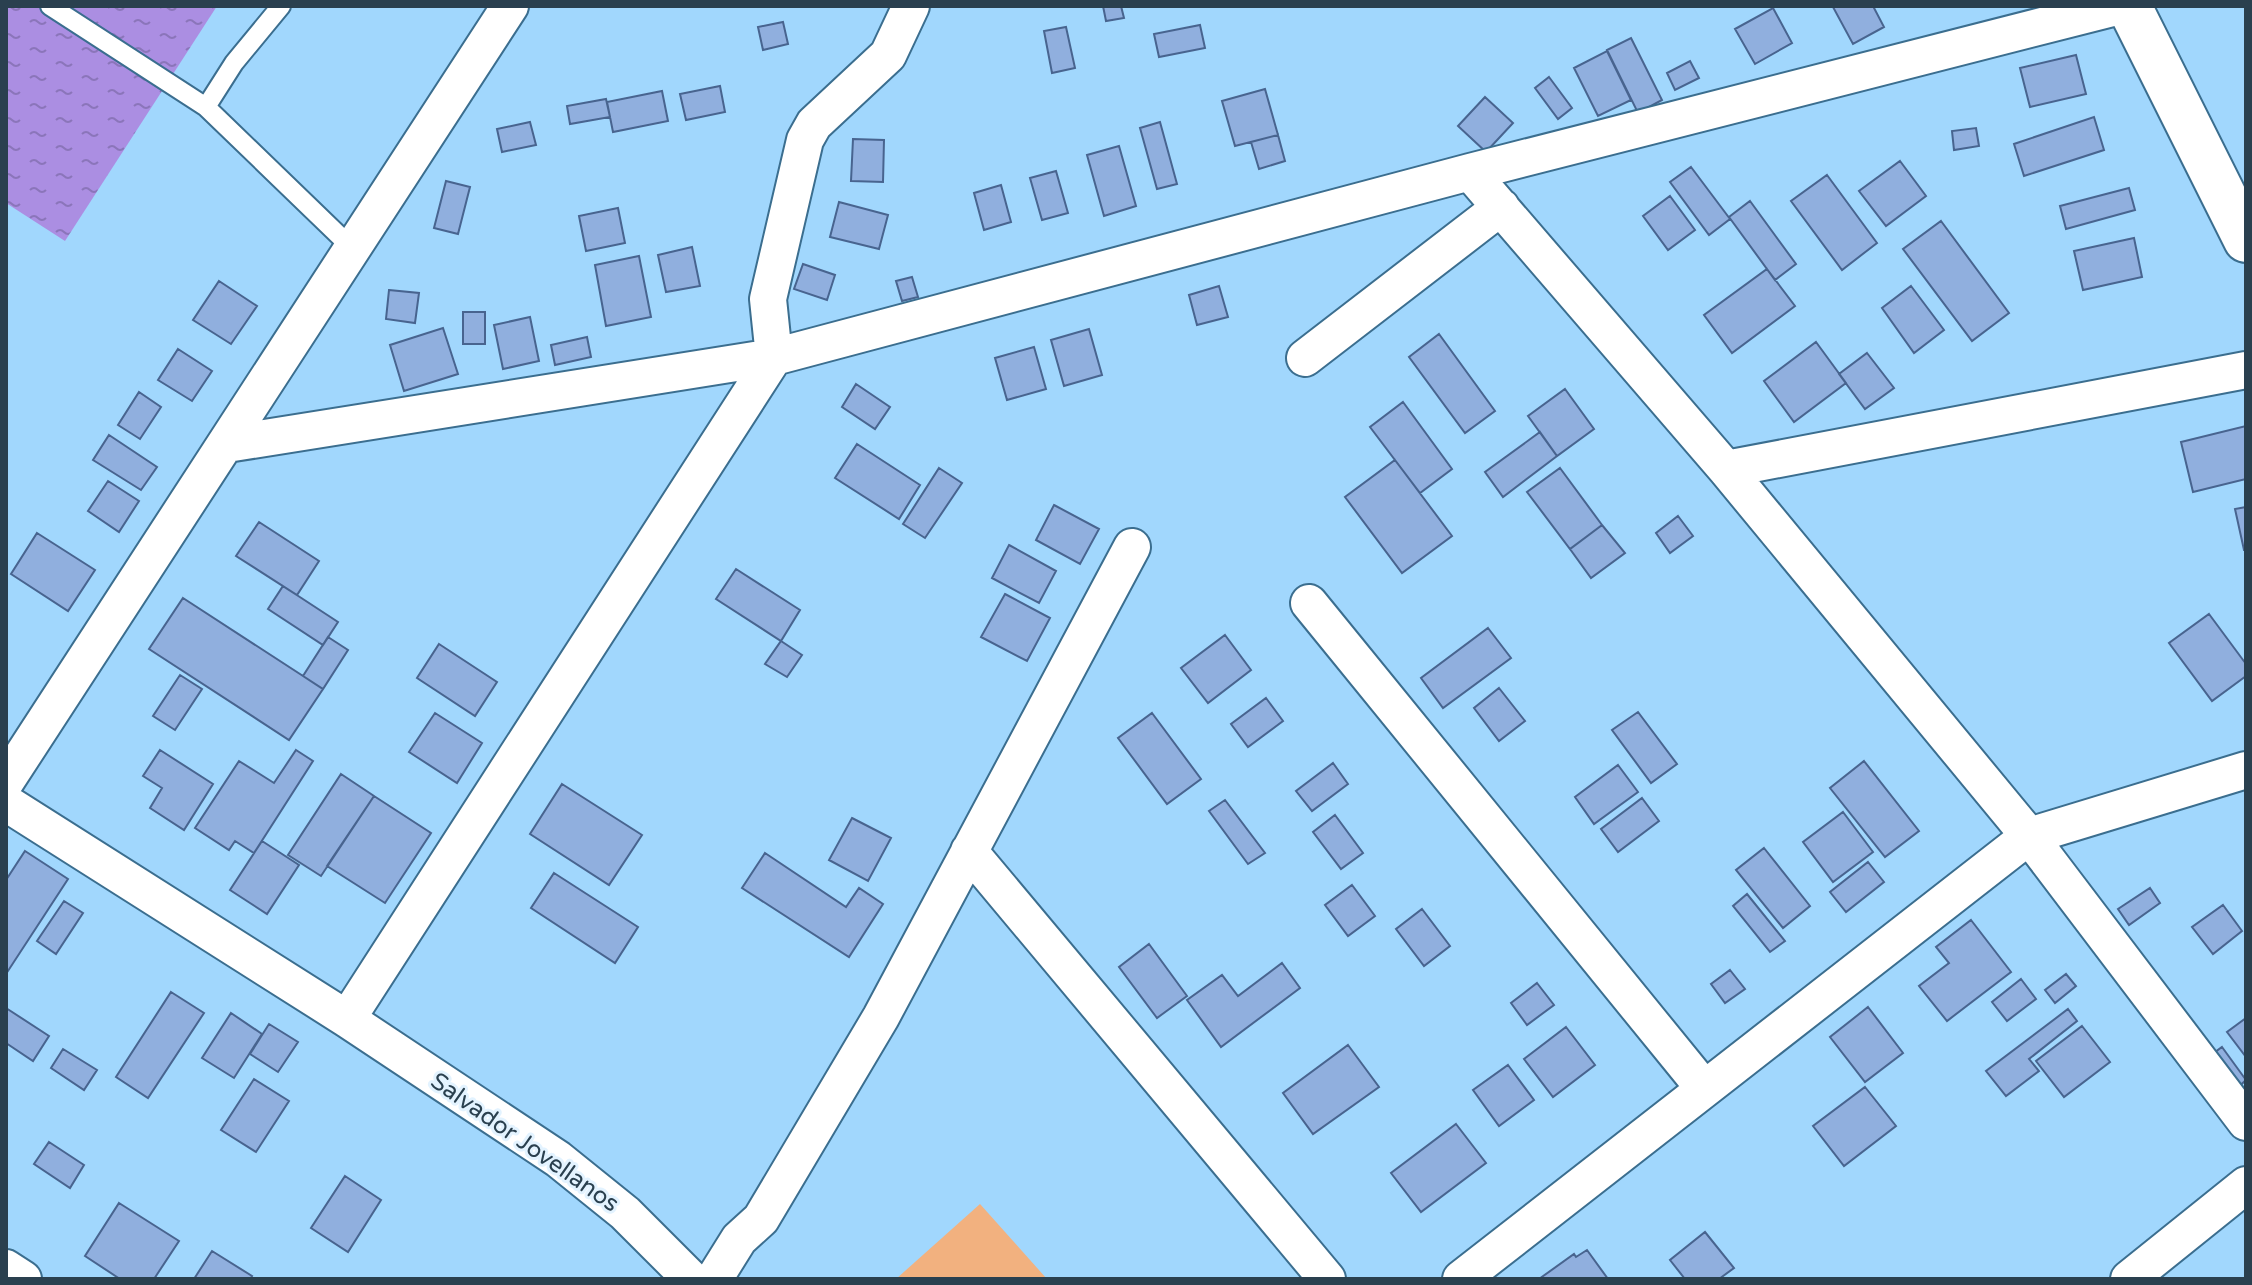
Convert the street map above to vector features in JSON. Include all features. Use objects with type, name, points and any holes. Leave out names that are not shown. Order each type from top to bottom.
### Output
[{"type":"street","points":[[6,781],[510,6]]},
{"type":"street","points":[[347,1019],[774,357],[768,299],[805,140],[814,124],[888,55],[911,6]]},
{"type":"street","points":[[227,444],[774,357],[1470,172],[2120,6]]},
{"type":"street","points":[[2129,6],[2246,240]]},
{"type":"street","points":[[1470,172],[1726,469],[2029,836],[2246,1122]]},
{"type":"street","points":[[1305,358],[1501,207]]},
{"type":"street","points":[[1726,469],[2246,370]]},
{"type":"street","points":[[714,1279],[739,1239],[761,1219],[881,1017],[1132,547]]},
{"type":"street","points":[[1309,603],[1703,1087]]},
{"type":"street","points":[[1461,1279],[1703,1087],[2029,836],[2246,770]]},
{"type":"street","name":"Salvador Jovellanos","points":[[6,803],[347,1019],[558,1159],[625,1213],[691,1279]]},
{"type":"street","points":[[969,851],[1327,1279]]},
{"type":"street","points":[[2129,1279],[2246,1185]]},
{"type":"street","points":[[6,1268],[23,1279]]},
{"type":"lane","points":[[50,6],[206,107],[353,249]]},
{"type":"lane","points":[[206,107],[234,63],[281,6]]},
{"type":"shaded area","points":[[980,1204],[1047,1279],[896,1279]]},
{"type":"water","points":[[6,6],[217,6],[65,241],[6,203]]},
{"type":"building","points":[[1103,6],[1121,6],[1124,18],[1106,21]]},
{"type":"building","points":[[1873,6],[1884,27],[1853,44],[1833,7]]},
{"type":"building","points":[[1773,8],[1792,43],[1755,64],[1735,29]]},
{"type":"building","points":[[783,22],[788,44],[763,50],[758,27]]},
{"type":"building","points":[[1200,25],[1205,48],[1159,57],[1154,34]]},
{"type":"building","points":[[1066,27],[1075,68],[1052,73],[1044,31]]},
{"type":"building","points":[[1631,38],[1662,100],[1638,113],[1607,50]]},
{"type":"building","points":[[1607,51],[1631,100],[1598,116],[1574,68]]},
{"type":"building","points":[[2076,55],[2086,94],[2030,107],[2020,68]]},
{"type":"building","points":[[1690,61],[1699,78],[1675,90],[1667,73]]},
{"type":"building","points":[[1549,77],[1572,108],[1558,119],[1535,88]]},
{"type":"building","points":[[720,86],[725,112],[686,120],[680,94]]},
{"type":"building","points":[[1265,89],[1278,135],[1235,146],[1222,101]]},
{"type":"building","points":[[662,91],[668,121],[613,132],[607,102]]},
{"type":"building","points":[[1485,97],[1513,123],[1486,152],[1458,126]]},
{"type":"building","points":[[606,99],[610,117],[570,124],[567,106]]},
{"type":"building","points":[[2094,117],[2104,150],[2024,176],[2014,144]]},
{"type":"building","points":[[530,122],[536,145],[502,152],[497,129]]},
{"type":"building","points":[[1160,122],[1177,184],[1157,189],[1140,128]]},
{"type":"building","points":[[1976,128],[1979,146],[1954,150],[1952,131]]},
{"type":"building","points":[[1278,135],[1285,161],[1259,169],[1251,142]]},
{"type":"building","points":[[853,139],[884,140],[883,182],[851,181]]},
{"type":"building","points":[[1119,146],[1136,206],[1104,216],[1087,155]]},
{"type":"building","points":[[1900,161],[1926,196],[1886,226],[1859,191]]},
{"type":"building","points":[[1691,167],[1730,219],[1709,235],[1670,182]]},
{"type":"building","points":[[1056,171],[1068,213],[1042,220],[1030,178]]},
{"type":"building","points":[[1827,175],[1877,243],[1842,270],[1791,201]]},
{"type":"building","points":[[446,181],[470,187],[458,234],[434,228]]},
{"type":"building","points":[[1001,185],[1011,222],[984,230],[974,193]]},
{"type":"building","points":[[2129,188],[2135,210],[2066,229],[2060,206]]},
{"type":"building","points":[[1670,196],[1695,230],[1668,250],[1643,216]]},
{"type":"building","points":[[1750,201],[1796,264],[1775,280],[1729,217]]},
{"type":"building","points":[[839,202],[888,215],[879,249],[830,237]]},
{"type":"building","points":[[618,208],[625,243],[586,251],[579,216]]},
{"type":"building","points":[[1941,221],[2009,313],[1972,341],[1903,249]]},
{"type":"building","points":[[2134,238],[2142,277],[2083,290],[2074,251]]},
{"type":"building","points":[[692,247],[700,286],[666,292],[658,255]]},
{"type":"building","points":[[639,256],[651,317],[606,326],[595,265]]},
{"type":"building","points":[[803,264],[835,275],[827,300],[794,289]]},
{"type":"building","points":[[1767,269],[1795,306],[1732,353],[1704,315]]},
{"type":"building","points":[[912,277],[918,297],[902,301],[896,281]]},
{"type":"building","points":[[219,281],[257,306],[231,344],[193,320]]},
{"type":"building","points":[[1219,286],[1228,317],[1197,325],[1189,295]]},
{"type":"building","points":[[1911,286],[1944,330],[1914,353],[1882,308]]},
{"type":"building","points":[[389,290],[419,293],[415,323],[386,319]]},
{"type":"building","points":[[463,312],[485,312],[485,344],[463,344]]},
{"type":"building","points":[[530,317],[539,361],[503,369],[494,325]]},
{"type":"building","points":[[443,328],[458,374],[404,391],[390,345]]},
{"type":"building","points":[[1089,329],[1102,375],[1064,386],[1051,340]]},
{"type":"building","points":[[1439,334],[1495,411],[1465,433],[1409,357]]},
{"type":"building","points":[[587,337],[591,357],[555,365],[551,345]]},
{"type":"building","points":[[1816,342],[1846,383],[1794,422],[1764,381]]},
{"type":"building","points":[[1034,347],[1046,389],[1007,400],[995,358]]},
{"type":"building","points":[[178,349],[212,371],[192,401],[158,380]]},
{"type":"building","points":[[1867,353],[1894,388],[1865,409],[1839,374]]},
{"type":"building","points":[[856,384],[890,407],[875,429],[842,407]]},
{"type":"building","points":[[1565,389],[1594,429],[1557,456],[1528,416]]},
{"type":"building","points":[[139,392],[161,407],[140,439],[118,425]]},
{"type":"building","points":[[1403,402],[1452,469],[1420,493],[1370,427]]},
{"type":"building","points":[[2246,426],[2246,479],[2193,492],[2181,442]]},
{"type":"building","points":[[1540,432],[1557,456],[1503,497],[1485,472]]},
{"type":"building","points":[[109,435],[157,467],[141,490],[93,460]]},
{"type":"building","points":[[857,444],[920,485],[899,519],[835,478]]},
{"type":"building","points":[[1395,460],[1452,536],[1402,573],[1345,497]]},
{"type":"building","points":[[939,468],[962,483],[925,538],[903,524]]},
{"type":"building","points":[[1560,468],[1602,525],[1570,549],[1527,492]]},
{"type":"building","points":[[108,481],[139,501],[119,532],[88,511]]},
{"type":"building","points":[[1054,505],[1099,529],[1080,564],[1036,540]]},
{"type":"building","points":[[2246,507],[2246,550],[2244,550],[2235,509]]},
{"type":"building","points":[[1678,516],[1693,536],[1670,553],[1656,533]]},
{"type":"building","points":[[259,522],[319,561],[297,595],[236,556]]},
{"type":"building","points":[[1602,525],[1625,553],[1591,578],[1570,549]]},
{"type":"building","points":[[37,533],[95,570],[68,611],[11,574]]},
{"type":"building","points":[[1009,545],[1056,571],[1039,603],[992,578]]},
{"type":"building","points":[[736,569],[800,610],[781,641],[716,599]]},
{"type":"building","points":[[283,586],[338,622],[323,645],[268,609]]},
{"type":"building","points":[[1005,594],[1050,618],[1027,661],[981,637]]},
{"type":"building","points":[[183,598],[323,689],[289,740],[149,649]]},
{"type":"building","points":[[2209,614],[2246,664],[2246,676],[2212,701],[2169,643]]},
{"type":"building","points":[[1488,628],[1511,658],[1443,708],[1421,678]]},
{"type":"building","points":[[1225,635],[1251,670],[1208,703],[1181,668]]},
{"type":"building","points":[[328,637],[348,650],[323,689],[303,676]]},
{"type":"building","points":[[781,641],[802,655],[787,677],[765,664]]},
{"type":"building","points":[[439,644],[497,682],[475,716],[417,678]]},
{"type":"building","points":[[180,675],[202,689],[175,730],[153,716]]},
{"type":"building","points":[[1499,688],[1525,721],[1499,741],[1474,708]]},
{"type":"building","points":[[1266,698],[1283,721],[1248,747],[1231,724]]},
{"type":"building","points":[[1638,712],[1677,764],[1651,783],[1612,730]]},
{"type":"building","points":[[435,713],[482,743],[457,783],[409,752]]},
{"type":"building","points":[[1152,713],[1201,779],[1167,804],[1118,738]]},
{"type":"building","points":[[160,750],[213,784],[184,830],[150,808],[162,788],[143,776]]},
{"type":"building","points":[[296,750],[313,761],[254,853],[235,841],[229,850],[195,828],[239,761],[274,783]]},
{"type":"building","points":[[1864,761],[1919,831],[1885,857],[1830,788]]},
{"type":"building","points":[[1333,763],[1348,784],[1312,811],[1296,791]]},
{"type":"building","points":[[1618,765],[1638,792],[1594,824],[1575,797]]},
{"type":"building","points":[[341,774],[374,796],[321,876],[288,855]]},
{"type":"building","points":[[562,784],[642,835],[609,885],[530,834]]},
{"type":"building","points":[[374,796],[431,833],[385,903],[327,866]]},
{"type":"building","points":[[1642,798],[1659,821],[1618,852],[1601,829]]},
{"type":"building","points":[[1225,800],[1265,853],[1248,864],[1209,811]]},
{"type":"building","points":[[1843,812],[1873,852],[1833,882],[1803,842]]},
{"type":"building","points":[[1335,815],[1363,853],[1341,869],[1313,832]]},
{"type":"building","points":[[852,818],[891,838],[868,881],[829,860]]},
{"type":"building","points":[[262,841],[299,865],[267,914],[230,890]]},
{"type":"building","points":[[1764,848],[1810,906],[1783,928],[1736,870]]},
{"type":"building","points":[[25,851],[68,879],[6,974],[6,880]]},
{"type":"building","points":[[765,853],[846,907],[859,888],[883,904],[849,957],[742,888]]},
{"type":"building","points":[[1868,862],[1884,882],[1846,912],[1830,892]]},
{"type":"building","points":[[554,873],[638,927],[615,963],[531,908]]},
{"type":"building","points":[[1352,885],[1375,916],[1348,936],[1325,905]]},
{"type":"building","points":[[2150,888],[2160,903],[2129,925],[2118,909]]},
{"type":"building","points":[[1747,894],[1785,941],[1770,952],[1733,906]]},
{"type":"building","points":[[64,901],[83,913],[56,954],[37,941]]},
{"type":"building","points":[[2223,905],[2242,931],[2213,954],[2192,927]]},
{"type":"building","points":[[1422,909],[1450,946],[1424,966],[1396,929]]},
{"type":"building","points":[[1971,920],[2011,972],[1947,1021],[1919,986],[1949,963],[1936,947]]},
{"type":"building","points":[[1149,944],[1187,996],[1157,1018],[1119,967]]},
{"type":"building","points":[[1282,963],[1300,988],[1221,1047],[1187,1000],[1222,975],[1238,996]]},
{"type":"building","points":[[1730,970],[1745,989],[1725,1003],[1711,984]]},
{"type":"building","points":[[2066,974],[2076,986],[2055,1003],[2045,990]]},
{"type":"building","points":[[2021,979],[2036,999],[2007,1021],[1992,1002]]},
{"type":"building","points":[[1537,983],[1554,1005],[1527,1025],[1511,1003]]},
{"type":"building","points":[[171,992],[204,1013],[148,1098],[116,1077]]},
{"type":"building","points":[[1868,1007],[1903,1053],[1865,1082],[1830,1037]]},
{"type":"building","points":[[6,1008],[49,1036],[33,1061],[6,1043]]},
{"type":"building","points":[[2068,1009],[2077,1021],[2029,1059],[2039,1071],[2006,1096],[1986,1071]]},
{"type":"building","points":[[231,1013],[262,1034],[234,1078],[202,1058]]},
{"type":"building","points":[[2246,1018],[2246,1057],[2227,1032]]},
{"type":"building","points":[[269,1024],[298,1042],[278,1072],[250,1054]]},
{"type":"building","points":[[2082,1026],[2110,1062],[2064,1097],[2036,1061]]},
{"type":"building","points":[[1566,1027],[1595,1065],[1553,1097],[1524,1059]]},
{"type":"building","points":[[1348,1045],[1379,1087],[1313,1134],[1283,1093]]},
{"type":"building","points":[[2222,1047],[2246,1080],[2233,1092],[2207,1058]]},
{"type":"building","points":[[63,1049],[97,1070],[84,1090],[51,1068]]},
{"type":"building","points":[[1508,1065],[1534,1100],[1499,1126],[1473,1090]]},
{"type":"building","points":[[254,1079],[289,1101],[256,1152],[221,1130]]},
{"type":"building","points":[[1865,1087],[1896,1126],[1844,1166],[1813,1126]]},
{"type":"building","points":[[1456,1124],[1486,1163],[1421,1212],[1391,1173]]},
{"type":"building","points":[[49,1142],[84,1165],[70,1188],[34,1164]]},
{"type":"building","points":[[345,1176],[381,1200],[348,1252],[311,1228]]},
{"type":"building","points":[[119,1203],[179,1241],[154,1279],[120,1279],[85,1256]]},
{"type":"building","points":[[1705,1232],[1734,1268],[1719,1279],[1685,1279],[1670,1260]]},
{"type":"building","points":[[1587,1250],[1608,1279],[1539,1279],[1574,1254],[1576,1257]]},
{"type":"building","points":[[212,1251],[252,1276],[250,1279],[194,1279]]}]
